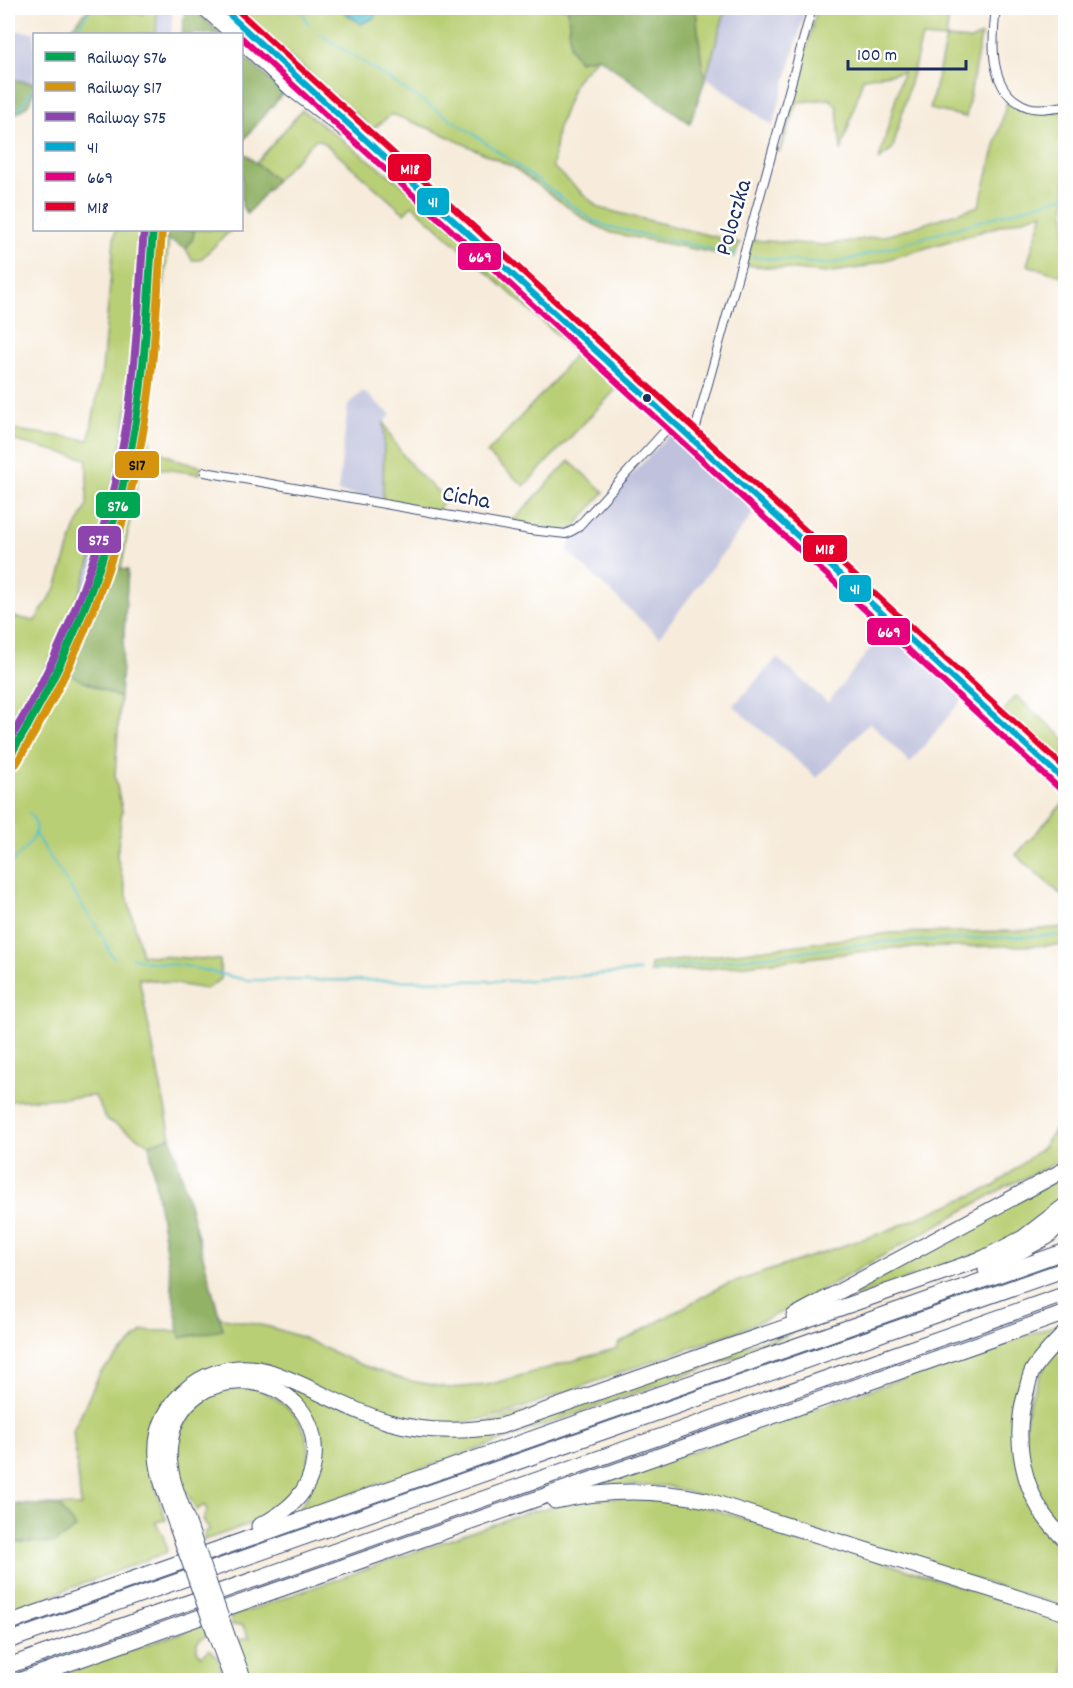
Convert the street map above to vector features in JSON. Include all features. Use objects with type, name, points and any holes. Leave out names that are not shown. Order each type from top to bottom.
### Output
[{"type":"highway","points":[[739,1343],[827,1299],[1065,1169]]},
{"type":"highway","points":[[232,1680],[223,1640],[182,1525],[159,1470],[157,1456],[160,1429],[171,1405],[201,1378],[216,1371],[240,1367],[267,1371],[389,1423],[434,1431],[492,1428],[521,1420],[984,1258],[1023,1238],[1065,1205]]},
{"type":"highway","points":[[902,1308],[1001,1263],[1047,1236],[1065,1218]]},
{"type":"highway","points":[[8,1623],[1065,1251]]},
{"type":"highway","points":[[8,1641],[1065,1269]]},
{"type":"highway","points":[[8,1666],[1065,1294]]},
{"type":"highway","points":[[21,1680],[1065,1313]]},
{"type":"highway","points":[[1065,1332],[1033,1371],[1022,1408],[1021,1455],[1036,1502],[1049,1522],[1065,1539]]},
{"type":"highway","points":[[182,1525],[172,1474],[170,1444],[177,1421],[189,1404],[206,1390],[230,1381],[255,1382],[285,1394],[303,1415],[311,1432],[314,1454],[310,1480],[296,1502],[286,1510],[208,1552]]},
{"type":"highway","points":[[491,1515],[597,1494],[656,1492],[684,1496],[1065,1613]]},
{"type":"highway","points":[[223,1640],[244,1680]]},
{"type":"main road","points":[[204,8],[232,33]]},
{"type":"main road","points":[[222,8],[425,191],[1065,782]]},
{"type":"main road","points":[[243,43],[291,89],[425,191]]},
{"type":"street","name":"Poloczka","points":[[693,438],[812,8]]},
{"type":"street","points":[[996,8],[992,42],[993,61],[1008,90],[1018,101],[1029,107],[1065,106]]},
{"type":"street","name":"Cicha","points":[[205,472],[530,530],[566,534],[577,528],[674,421]]},
{"type":"shaded area","points":[[158,8],[173,8],[171,33],[156,33]]},
{"type":"shaded area","points":[[726,8],[806,8],[773,126],[706,77]]},
{"type":"shaded area","points":[[8,30],[38,33],[33,33],[33,83],[8,79]]},
{"type":"shaded area","points":[[143,231],[157,231],[149,332],[137,437],[109,568],[66,673],[8,772],[8,733],[54,652],[91,560],[106,512],[127,409]]},
{"type":"shaded area","points":[[363,391],[391,415],[384,422],[383,499],[338,492],[348,405]]},
{"type":"shaded area","points":[[672,432],[756,510],[659,637],[567,551],[572,537]]},
{"type":"shaded area","points":[[887,627],[965,696],[910,763],[870,722],[817,778],[733,706],[777,658],[828,703]]},
{"type":"green space","points":[[89,8],[143,14],[144,8],[157,8],[156,33],[68,33]]},
{"type":"green space","points":[[185,8],[192,8],[220,33],[182,33]]},
{"type":"green space","points":[[236,8],[342,8],[361,24],[374,18],[378,8],[568,8],[570,47],[579,61],[598,57],[576,80],[557,131],[553,167],[599,208],[740,243],[734,257],[612,233],[587,221],[513,167],[436,131],[392,114],[373,129]]},
{"type":"green space","points":[[568,8],[689,8],[696,11],[702,67],[706,77],[690,123],[598,57],[579,61],[570,47]]},
{"type":"green space","points":[[689,8],[726,8],[706,77],[702,67],[696,11]]},
{"type":"green space","points":[[817,8],[950,8],[946,38],[971,40],[981,35],[966,117],[930,109],[946,39],[922,37],[893,148],[879,160],[903,72],[863,78],[841,151],[837,107],[830,99],[798,102],[779,153]]},
{"type":"green space","points":[[243,55],[283,93],[243,141]]},
{"type":"green space","points":[[8,79],[33,83],[31,101],[24,109],[8,117]]},
{"type":"green space","points":[[1008,98],[1026,111],[1065,111],[1065,277],[1027,265],[1043,213],[859,268],[826,273],[746,265],[752,240],[825,245],[889,235],[979,206]]},
{"type":"green space","points":[[302,110],[427,203],[621,384],[524,486],[487,453],[553,382],[576,352],[412,205],[404,213],[322,141],[316,139],[276,180],[256,163]]},
{"type":"green space","points":[[243,152],[276,180],[247,214],[243,208]]},
{"type":"green space","points":[[115,231],[143,231],[133,366],[127,411],[104,516],[80,592],[64,632],[8,733],[8,616],[35,621],[56,588],[75,529],[87,506],[87,459],[8,439],[8,429],[89,440],[102,370]]},
{"type":"green space","points":[[157,231],[166,231],[166,238],[169,240],[149,417],[150,447],[182,462],[201,466],[200,474],[140,466],[121,569],[109,568],[143,396]]},
{"type":"green space","points":[[166,231],[194,231],[193,238],[186,249],[166,238]]},
{"type":"green space","points":[[194,231],[230,231],[200,260],[192,260],[186,249],[193,238]]},
{"type":"green space","points":[[384,422],[395,444],[410,464],[428,483],[447,498],[437,511],[383,499]]},
{"type":"green space","points":[[569,461],[604,492],[571,531],[554,532],[511,523]]},
{"type":"green space","points":[[109,568],[128,570],[120,698],[66,673]]},
{"type":"green space","points":[[66,673],[120,698],[115,777],[122,810],[117,856],[142,955],[220,960],[221,979],[206,989],[139,978],[171,1137],[149,1144],[106,1119],[95,1096],[8,1101],[8,772]]},
{"type":"green space","points":[[1016,696],[1065,739],[1065,765],[1051,760],[1003,712]]},
{"type":"green space","points":[[1065,801],[1065,898],[1016,855]]},
{"type":"green space","points":[[1065,927],[1065,945],[892,948],[729,967],[650,973],[651,964],[891,933],[1017,931]]},
{"type":"green space","points":[[1065,1115],[1065,1159],[1007,1186],[784,1311],[735,1332],[504,1414],[449,1424],[407,1420],[383,1415],[335,1399],[243,1362],[156,1421],[152,1448],[153,1472],[166,1520],[155,1522],[163,1535],[167,1552],[8,1612],[8,1504],[81,1506],[73,1431],[100,1373],[143,1331],[179,1331],[180,1337],[222,1330],[219,1317],[270,1327],[301,1337],[359,1364],[405,1380],[449,1388],[488,1385],[618,1348],[618,1344],[720,1287],[884,1232],[994,1186],[1042,1148]]},
{"type":"green space","points":[[171,1137],[223,1330],[180,1338],[149,1144]]},
{"type":"green space","points":[[1065,1175],[1065,1198],[1000,1246],[811,1313]]},
{"type":"green space","points":[[1065,1322],[1065,1328],[1035,1363],[1017,1458],[1065,1546],[1065,1607],[667,1486],[606,1485],[604,1482]]},
{"type":"green space","points":[[801,1329],[745,1354],[295,1514],[307,1497],[320,1448],[283,1386],[284,1383],[445,1435]]},
{"type":"green space","points":[[1065,1338],[1065,1533],[1045,1508],[1033,1481],[1027,1460],[1025,1438],[1031,1397],[1039,1377]]},
{"type":"green space","points":[[252,1387],[285,1405],[297,1417],[305,1432],[309,1447],[308,1464],[303,1481],[285,1505],[264,1518],[204,1540],[205,1532],[210,1530],[203,1520],[207,1511],[205,1505],[196,1510],[186,1491],[181,1490],[177,1469],[180,1432],[187,1417],[197,1405],[212,1395],[230,1389]]},
{"type":"green space","points":[[592,1497],[687,1501],[1065,1619],[1065,1680],[249,1680],[234,1641],[250,1638],[242,1625],[232,1625],[230,1617],[525,1513]]},
{"type":"green space","points":[[8,1504],[59,1506],[76,1528],[55,1543],[16,1542],[8,1564]]},
{"type":"green space","points":[[204,1625],[207,1634],[197,1643],[197,1650],[201,1656],[210,1649],[217,1656],[226,1680],[45,1680]]},
{"type":"water","points":[[342,8],[378,8],[374,18],[361,24]]},
{"type":"waterway","points":[[75,33],[91,8]]},
{"type":"waterway","points":[[300,8],[309,25]]},
{"type":"waterway","points":[[318,33],[478,137],[592,220],[609,227],[736,254]]},
{"type":"waterway","points":[[8,114],[19,109],[33,88]]},
{"type":"waterway","points":[[752,257],[824,264],[840,262],[1066,196]]},
{"type":"waterway","points":[[8,866],[26,848],[34,835],[36,828],[29,813]]},
{"type":"waterway","points":[[35,834],[115,958]]},
{"type":"waterway","points":[[652,970],[883,942],[1066,935]]},
{"type":"waterway","points":[[132,957],[143,961],[186,966],[246,980],[520,981],[640,971]]},
{"type":"rail line","name":"S75","points":[[8,743],[30,705],[68,626],[98,544],[110,502],[131,393],[144,231]]},
{"type":"rail line","name":"S76","points":[[8,759],[53,679],[72,638],[104,554],[117,510],[136,421],[153,231]]},
{"type":"rail line","name":"S17","points":[[16,764],[61,683],[80,641],[113,556],[126,512],[145,421],[162,231]]},
{"type":"transit line","name":"41","points":[[222,8],[1066,782]]},
{"type":"transit line","name":"M18","points":[[235,8],[1066,769]]},
{"type":"transit line","name":"669","points":[[243,39],[1060,789]]}]
